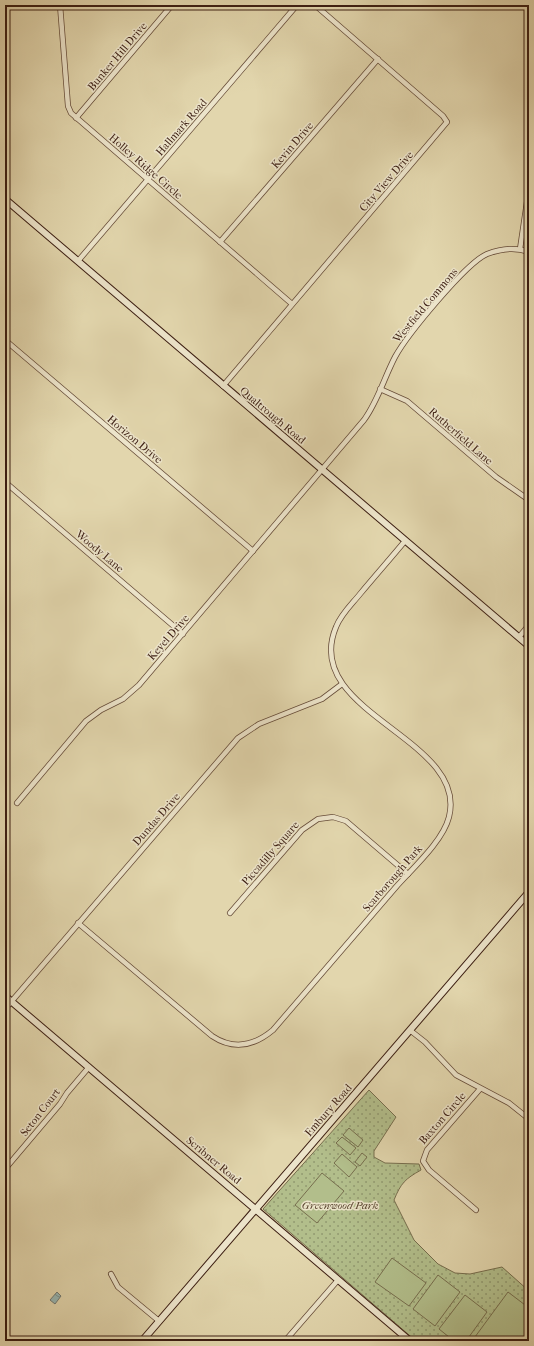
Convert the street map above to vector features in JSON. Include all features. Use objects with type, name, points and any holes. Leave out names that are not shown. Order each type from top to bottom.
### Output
[{"type":"street","name":"Holley Ridge Circle","points":[[60,5],[69,111],[292,304]]},
{"type":"street","name":"Bunker Hill Drive","points":[[76,118],[172,5]]},
{"type":"street","name":"Hallmark Road","points":[[78,261],[297,5]]},
{"type":"street","name":"City View Drive","points":[[223,386],[447,122],[443,116],[314,5]]},
{"type":"street","name":"Kevin Drive","points":[[220,242],[378,59]]},
{"type":"street","points":[[520,249],[528,195]]},
{"type":"street","name":"Qualtrough Road","points":[[5,199],[529,646]]},
{"type":"street","name":"Westfield Commons","points":[[321,470],[370,412],[402,345],[468,267],[487,254],[509,249],[520,249],[529,252]]},
{"type":"street","name":"Horizon Drive","points":[[5,340],[253,551]]},
{"type":"street","name":"Rutherfield Lane","points":[[380,389],[407,401],[496,478],[529,500]]},
{"type":"street","name":"Keyel Drive","points":[[17,803],[86,721],[93,715],[131,693],[183,634],[321,470]]},
{"type":"street","name":"Woody Lane","points":[[5,482],[183,634]]},
{"type":"street","name":"Scarborough Park","points":[[78,923],[212,1036],[225,1043],[244,1045],[257,1041],[273,1030],[408,874],[441,835],[446,826],[451,806],[447,783],[435,765],[342,684],[335,672],[332,655],[333,634],[337,625],[348,608],[405,541]]},
{"type":"street","points":[[519,637],[529,625]]},
{"type":"street","name":"Dundas Drive","points":[[5,1010],[238,738],[259,724],[322,699],[342,684]]},
{"type":"street","name":"Piccadilly Square","points":[[230,913],[302,830],[318,818],[333,817],[346,821],[408,874]]},
{"type":"street","name":"Embury Road","points":[[142,1341],[411,1031],[529,892]]},
{"type":"street","name":"Scribner Road","points":[[5,996],[410,1341]]},
{"type":"street","points":[[411,1031],[425,1042],[456,1075],[480,1089],[510,1103],[529,1119]]},
{"type":"street","name":"Seton Court","points":[[5,1169],[60,1104],[89,1066]]},
{"type":"street","name":"Baxton Circle","points":[[476,1210],[426,1168],[423,1157],[426,1150],[480,1089]]},
{"type":"street","points":[[111,1274],[118,1287],[159,1321]]},
{"type":"street","points":[[285,1341],[338,1280]]},
{"type":"green space","name":"Greenwood Park","points":[[369,1090],[396,1117],[374,1151],[374,1157],[385,1163],[419,1164],[421,1170],[404,1182],[394,1200],[414,1240],[438,1264],[455,1273],[470,1274],[502,1267],[529,1291],[529,1341],[416,1341],[263,1209]]},
{"type":"green space","points":[[349,1128],[363,1140],[358,1147],[343,1135]]},
{"type":"green space","points":[[342,1137],[356,1148],[350,1155],[336,1143]]},
{"type":"green space","points":[[362,1153],[367,1157],[360,1166],[355,1162]]},
{"type":"green space","points":[[342,1154],[357,1167],[349,1177],[334,1163]]},
{"type":"green space","points":[[322,1173],[344,1191],[317,1223],[295,1205]]},
{"type":"green space","points":[[392,1258],[426,1283],[409,1306],[375,1282]]},
{"type":"green space","points":[[438,1275],[460,1292],[435,1326],[413,1309]]},
{"type":"green space","points":[[508,1292],[529,1308],[529,1330],[521,1341],[472,1341]]},
{"type":"green space","points":[[465,1295],[487,1312],[466,1341],[454,1341],[439,1329]]},
{"type":"water","points":[[57,1292],[61,1296],[55,1304],[50,1300]]}]
